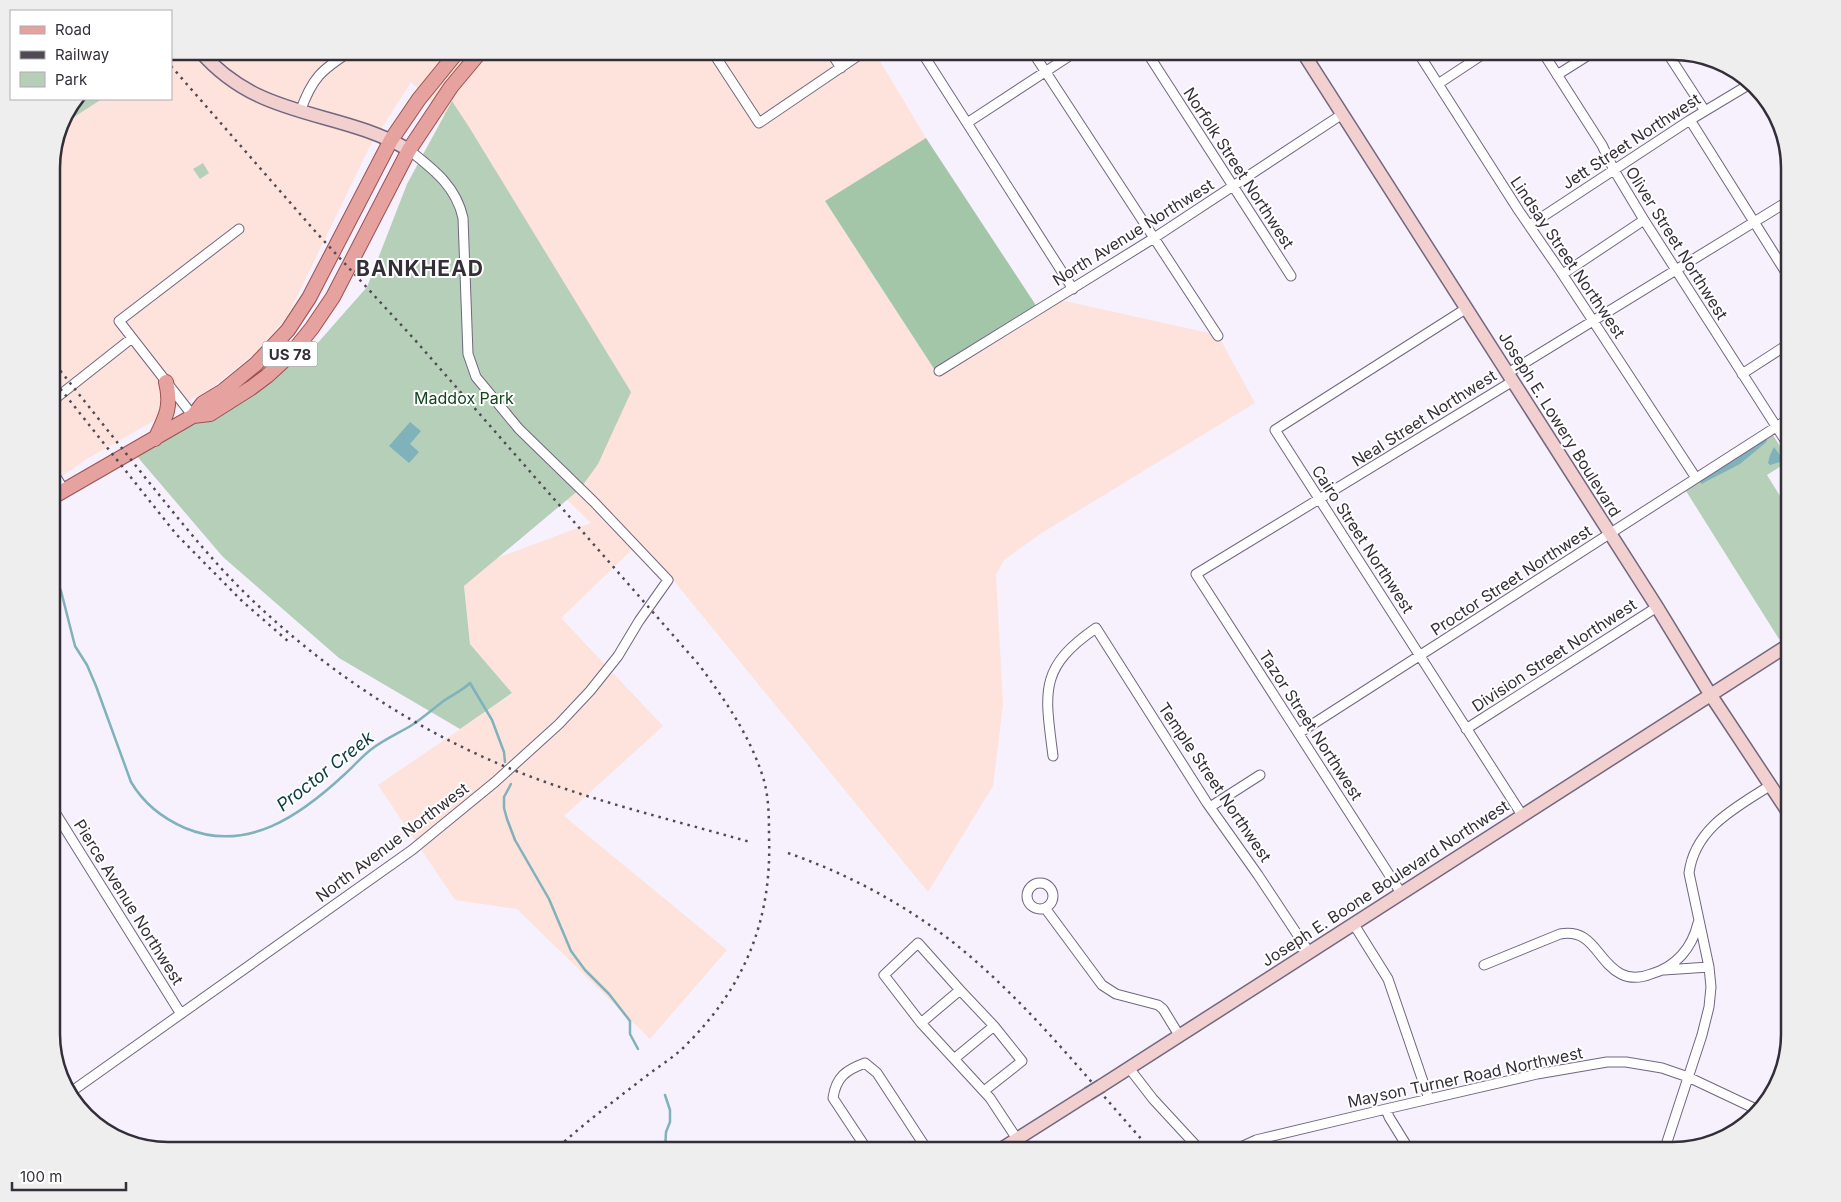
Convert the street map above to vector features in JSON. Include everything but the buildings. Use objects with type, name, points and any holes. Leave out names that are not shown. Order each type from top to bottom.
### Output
[{"type":"main road","points":[[209,60],[224,74],[248,91],[276,104],[376,133],[409,150]]},
{"type":"main road","name":"US 78","points":[[194,416],[203,403],[223,391],[256,364],[288,330],[309,298],[391,140],[419,100],[451,60]]},
{"type":"main road","name":"US 78","points":[[60,493],[194,416],[210,414],[251,388],[291,354],[333,297],[409,150],[452,87],[474,60]]},
{"type":"main road","name":"Joseph E. Lowery Boulevard","points":[[1308,60],[1657,607],[1710,694],[1781,801]]},
{"type":"main road","points":[[155,438],[166,416],[169,405],[170,395],[166,382]]},
{"type":"main road","name":"Joseph E. Boone Boulevard Northwest","points":[[1011,1142],[1781,650]]},
{"type":"street","points":[[300,112],[314,81],[325,69],[338,60]]},
{"type":"street","points":[[718,60],[759,122],[852,60]]},
{"type":"street","points":[[835,60],[840,68]]},
{"type":"street","points":[[927,60],[1072,288]]},
{"type":"street","points":[[1038,60],[1218,336]]},
{"type":"street","points":[[967,123],[1064,60]]},
{"type":"street","name":"Norfolk Street Northwest","points":[[1152,60],[1290,276]]},
{"type":"street","name":"Lindsay Street Northwest","points":[[1423,60],[1518,211],[1530,225],[1563,274],[1696,478]]},
{"type":"street","points":[[1438,84],[1474,60]]},
{"type":"street","name":"Oliver Street Northwest","points":[[1548,60],[1602,144],[1614,170],[1644,220],[1781,434]]},
{"type":"street","points":[[1557,75],[1581,60]]},
{"type":"street","points":[[1672,60],[1705,111]]},
{"type":"street","name":"Jett Street Northwest","points":[[1530,225],[1690,120],[1744,87]]},
{"type":"street","name":"North Avenue Northwest","points":[[939,371],[1154,238],[1342,114]]},
{"type":"street","points":[[1690,120],[1781,265]]},
{"type":"street","name":"North Avenue Northwest","points":[[75,1089],[412,850],[482,794],[559,724],[590,691],[618,656],[639,621],[668,580],[594,502],[518,429],[476,377],[468,354],[461,209],[454,192],[448,184],[409,150]]},
{"type":"street","name":"Neal Street Northwest","points":[[1196,574],[1320,500],[1594,321],[1781,206]]},
{"type":"street","points":[[1563,274],[1644,220]]},
{"type":"street","points":[[194,416],[119,321],[238,229]]},
{"type":"street","name":"Cairo Street Northwest","points":[[1467,308],[1275,430],[1522,815]]},
{"type":"street","points":[[60,396],[132,338]]},
{"type":"street","points":[[1742,374],[1781,349]]},
{"type":"street","name":"Proctor Street Northwest","points":[[1299,733],[1781,423]]},
{"type":"street","points":[[60,483],[64,490]]},
{"type":"street","name":"Tazor Street Northwest","points":[[1196,574],[1400,893]]},
{"type":"street","name":"Division Street Northwest","points":[[1466,729],[1657,607]]},
{"type":"street","name":"Temple Street Northwest","points":[[1053,756],[1046,705],[1051,677],[1068,650],[1096,628],[1210,807],[1309,952]]},
{"type":"street","points":[[1210,807],[1260,775]]},
{"type":"street","points":[[1667,1142],[1710,1006],[1710,967],[1689,873],[1690,861],[1708,830],[1719,819],[1771,785]]},
{"type":"street","name":"Pierce Avenue Northwest","points":[[60,819],[115,911],[182,1014]]},
{"type":"street","points":[[1045,908],[1102,985],[1116,994],[1158,1005],[1163,1009],[1179,1035]]},
{"type":"street","points":[[1664,970],[1676,962],[1689,946],[1695,935],[1699,920]]},
{"type":"street","points":[[1353,923],[1388,979],[1429,1099]]},
{"type":"street","points":[[1484,965],[1560,934],[1571,932],[1586,938],[1608,965],[1622,974],[1642,977],[1664,970],[1710,967]]},
{"type":"street","points":[[984,1091],[1022,1061],[994,1026],[918,943],[884,975],[921,1023],[984,1091],[1017,1138]]},
{"type":"street","points":[[921,1023],[960,990]]},
{"type":"street","points":[[954,1059],[994,1026]]},
{"type":"street","name":"Mayson Turner Road Northwest","points":[[1251,1142],[1537,1074],[1607,1062],[1645,1064],[1688,1077],[1752,1107]]},
{"type":"street","points":[[862,1142],[833,1098],[835,1085],[843,1074],[865,1063],[877,1073],[922,1142]]},
{"type":"street","points":[[1129,1068],[1153,1099],[1193,1142]]},
{"type":"street","points":[[1386,1109],[1404,1142]]},
{"type":"shaded area","points":[[172,60],[828,60],[837,74],[860,60],[879,60],[926,138],[825,201],[938,375],[1056,299],[1218,335],[1255,403],[1040,534],[1004,560],[996,575],[1003,704],[993,786],[928,892],[674,581],[637,545],[561,618],[663,726],[564,816],[727,950],[650,1039],[517,909],[455,900],[378,785],[512,694],[470,644],[464,586],[497,558],[591,523],[559,492],[465,135],[411,82],[369,148],[287,317],[255,353],[213,387],[85,460],[60,478],[60,161],[64,140],[74,114],[84,100],[172,100]]},
{"type":"green space","points":[[84,100],[100,100],[72,118]]},
{"type":"green space","name":"Maddox Park","points":[[452,101],[631,392],[598,464],[580,489],[464,586],[470,644],[512,693],[460,729],[339,658],[223,557],[135,454],[315,346],[367,287],[407,184]]},
{"type":"green space","points":[[926,138],[1039,310],[938,375],[825,201]]},
{"type":"green space","points":[[203,163],[209,173],[200,179],[193,169]]},
{"type":"green space","points":[[1773,435],[1781,448],[1781,466],[1767,475],[1781,498],[1781,638],[1779,639],[1686,491]]},
{"type":"water","points":[[410,422],[421,431],[410,444],[419,452],[409,463],[389,446]]},
{"type":"water","points":[[1766,438],[1767,441],[1764,444],[1740,464],[1702,484],[1699,481]]},
{"type":"water","points":[[1774,447],[1781,457],[1780,462],[1770,465],[1768,463]]},
{"type":"waterway","name":"Proctor Creek","points":[[60,589],[75,646],[87,665],[96,686],[131,782],[148,804],[169,820],[185,828],[208,835],[230,836],[251,833],[272,826],[310,803],[373,748],[412,725],[470,683],[492,720],[504,752],[505,762]]},
{"type":"waterway","name":"Proctor Creek","points":[[511,784],[504,797],[504,808],[515,840],[549,899],[571,951],[585,970],[609,994],[630,1021],[630,1034],[638,1049]]},
{"type":"waterway","name":"Proctor Creek","points":[[665,1095],[670,1110],[670,1122],[666,1132],[665,1142]]},
{"type":"railway","points":[[172,67],[314,230],[415,340],[700,666],[744,732],[763,777],[768,800],[769,822],[769,867],[766,896],[751,950],[739,975],[725,999],[682,1049],[564,1142]]},
{"type":"railway","points":[[60,370],[181,522],[234,582],[276,622],[305,646],[366,691],[431,731],[464,748],[529,776],[623,807],[750,842]]},
{"type":"railway","points":[[60,388],[176,534],[242,601],[289,642]]},
{"type":"railway","points":[[788,853],[832,870],[875,891],[915,915],[954,943],[1033,1016],[1144,1142]]},
{"type":"district","name":"BANKHEAD","points":[[420,268]]}]
